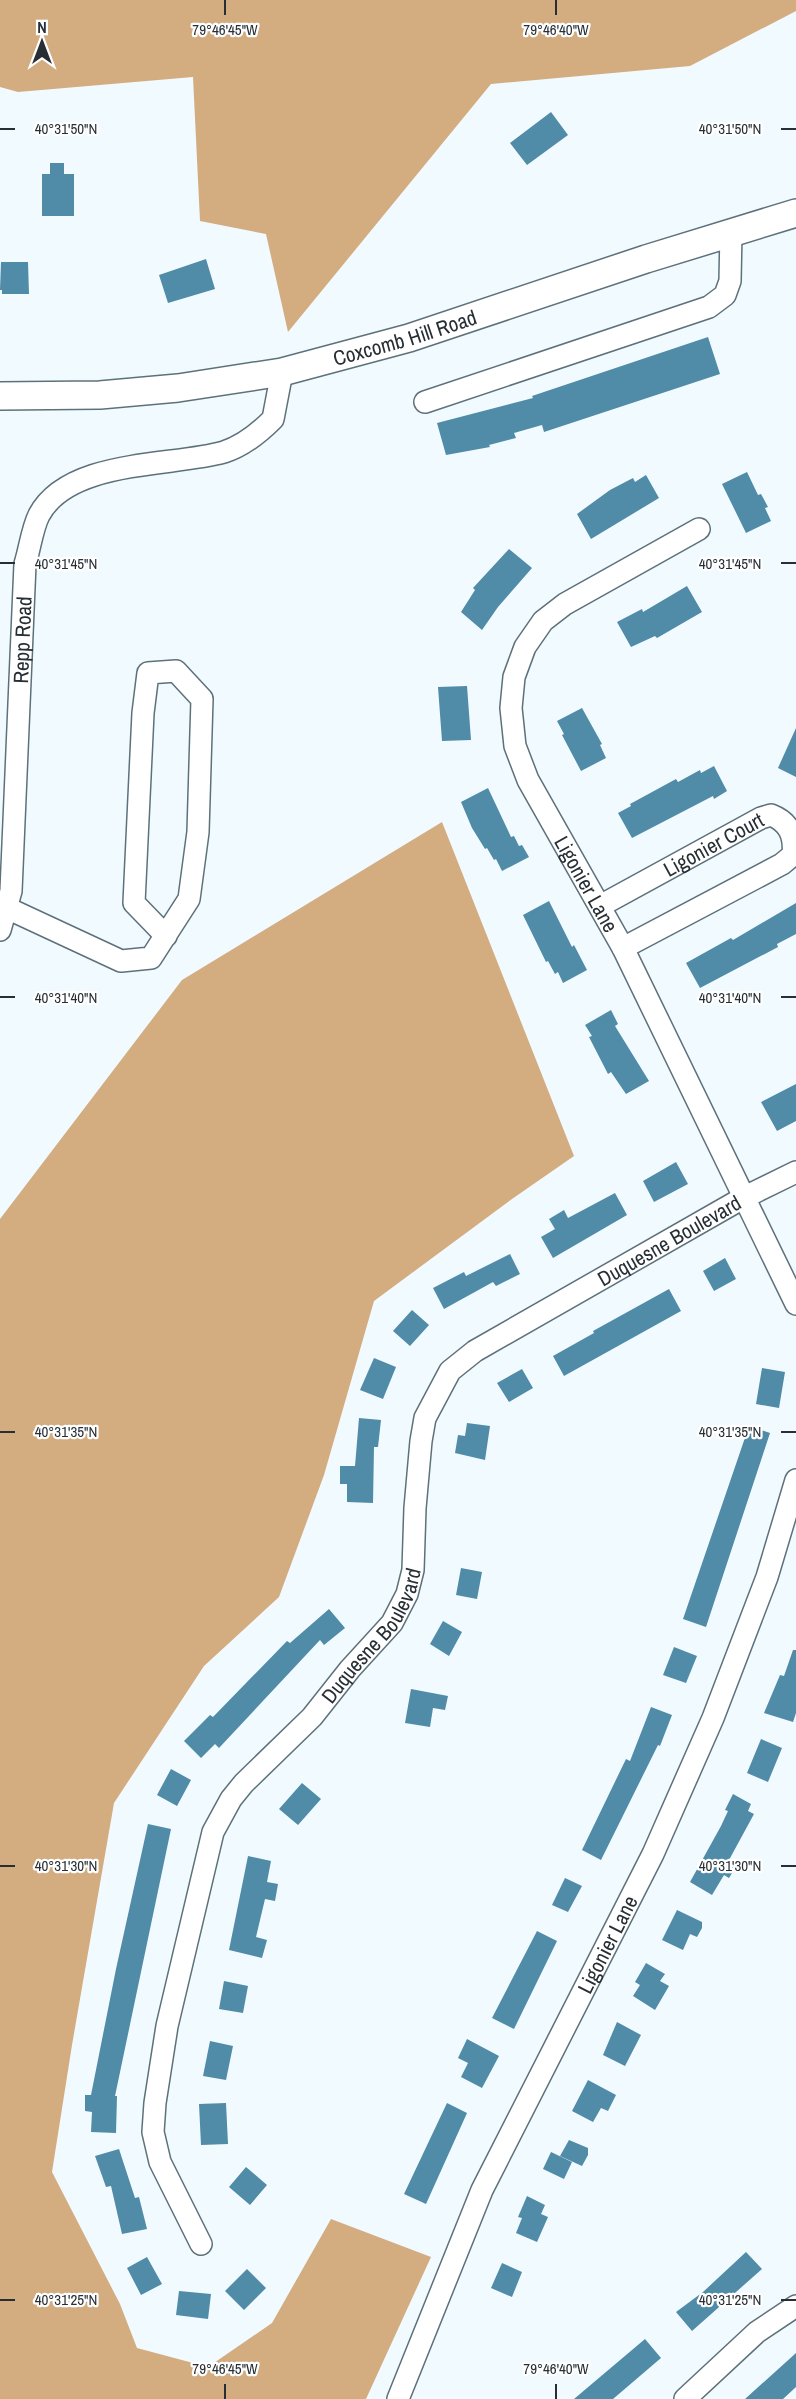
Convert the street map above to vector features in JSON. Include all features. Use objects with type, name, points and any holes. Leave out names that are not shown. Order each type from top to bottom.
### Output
[{"type":"main road","name":"Coxcomb Hill Road","points":[[0,396],[110,394],[282,372],[409,338],[731,232],[758,226],[796,213]]},
{"type":"street","points":[[425,402],[710,307],[725,295],[730,281],[731,232]]},
{"type":"street","name":"Repp Road","points":[[0,930],[11,891],[15,834],[25,564],[39,515],[54,495],[75,482],[96,474],[226,451],[246,441],[273,419],[282,372]]},
{"type":"street","name":"Ligonier Lane","points":[[699,529],[565,604],[543,621],[525,647],[514,677],[511,708],[515,746],[528,780],[623,948],[796,1304]]},
{"type":"street","points":[[7,908],[122,961],[151,958],[166,936],[189,899],[198,821],[202,699],[176,671],[148,673],[143,713],[134,903],[166,936]]},
{"type":"street","name":"Ligonier Court","points":[[600,906],[761,818],[771,815],[785,823],[794,845],[793,855],[782,864],[623,948]]},
{"type":"street","name":"Duquesne Boulevard","points":[[201,2244],[160,2162],[153,2132],[155,2103],[167,2026],[213,1832],[231,1799],[244,1783],[312,1717],[392,1623],[408,1594],[413,1570],[415,1508],[421,1441],[425,1418],[437,1392],[450,1371],[476,1351],[743,1198],[796,1172]]},
{"type":"street","name":"Ligonier Lane","points":[[398,2399],[482,2190],[653,1854],[708,1728],[767,1577],[796,1480]]},
{"type":"street","points":[[685,2399],[757,2332],[796,2306]]},
{"type":"shaded area","points":[[0,0],[796,0],[796,11],[690,66],[491,84],[288,332],[266,234],[200,221],[193,77],[18,92],[0,87]]},
{"type":"shaded area","points":[[442,822],[574,1156],[374,1301],[324,1475],[279,1597],[204,1666],[114,1803],[52,2172],[120,2304],[137,2348],[208,2367],[272,2323],[331,2219],[431,2257],[366,2399],[0,2399],[0,1219],[182,980]]},
{"type":"building","points":[[551,112],[568,135],[527,165],[510,143]]},
{"type":"building","points":[[50,163],[64,163],[64,174],[74,174],[74,216],[42,216],[42,174],[50,174]]},
{"type":"building","points":[[206,259],[215,289],[168,303],[159,275]]},
{"type":"building","points":[[1,262],[28,262],[29,294],[2,294],[0,290]]},
{"type":"building","points":[[708,337],[720,374],[544,432],[542,425],[514,433],[516,438],[489,445],[490,447],[446,455],[437,423],[533,398],[532,396]]},
{"type":"building","points":[[747,472],[758,495],[761,494],[768,507],[765,508],[771,521],[746,533],[722,484]]},
{"type":"building","points":[[646,475],[659,498],[591,539],[577,514],[610,490],[633,478],[635,482]]},
{"type":"building","points":[[509,549],[532,568],[498,607],[482,630],[461,612],[475,590],[473,588]]},
{"type":"building","points":[[687,586],[702,612],[657,638],[655,636],[631,647],[617,622],[642,609],[643,612]]},
{"type":"building","points":[[467,686],[471,740],[442,741],[438,687]]},
{"type":"building","points":[[582,708],[602,744],[600,745],[606,758],[581,771],[557,721]]},
{"type":"building","points":[[796,728],[796,777],[778,768]]},
{"type":"building","points":[[714,766],[727,791],[632,838],[618,813],[676,779],[678,782],[700,770],[701,773]]},
{"type":"building","points":[[488,788],[511,837],[514,836],[529,857],[502,871],[496,859],[494,860],[487,848],[485,849],[472,828],[461,802]]},
{"type":"building","points":[[549,901],[572,947],[574,945],[587,970],[563,983],[558,972],[555,974],[548,961],[546,962],[523,915]]},
{"type":"building","points":[[796,903],[796,934],[777,944],[778,947],[700,988],[686,963],[731,938],[733,940]]},
{"type":"building","points":[[611,1010],[618,1024],[615,1026],[649,1081],[626,1094],[611,1072],[608,1074],[585,1025]]},
{"type":"building","points":[[796,1084],[796,1121],[777,1131],[761,1102]]},
{"type":"building","points":[[676,1162],[688,1184],[654,1202],[643,1181]]},
{"type":"building","points":[[615,1193],[627,1215],[553,1258],[541,1237],[555,1229],[549,1219],[564,1210],[568,1218]]},
{"type":"building","points":[[510,1254],[520,1274],[496,1286],[493,1282],[444,1309],[433,1288],[464,1272],[466,1276]]},
{"type":"building","points":[[725,1258],[736,1279],[714,1291],[703,1271]]},
{"type":"building","points":[[669,1289],[681,1311],[564,1376],[553,1356]]},
{"type":"building","points":[[412,1310],[429,1325],[410,1346],[393,1331]]},
{"type":"building","points":[[374,1358],[396,1367],[383,1399],[360,1390]]},
{"type":"building","points":[[762,1368],[785,1372],[779,1408],[756,1404]]},
{"type":"building","points":[[522,1369],[533,1388],[509,1402],[497,1383]]},
{"type":"building","points":[[359,1418],[381,1420],[378,1447],[374,1447],[373,1503],[347,1502],[347,1484],[340,1484],[340,1466],[355,1466]]},
{"type":"building","points":[[467,1423],[490,1426],[485,1460],[455,1453],[458,1435],[465,1436]]},
{"type":"building","points":[[749,1426],[770,1433],[706,1627],[683,1619]]},
{"type":"building","points":[[461,1568],[482,1572],[477,1599],[456,1595]]},
{"type":"building","points":[[329,1609],[345,1628],[324,1645],[320,1640],[219,1748],[215,1744],[201,1758],[184,1741],[210,1715],[213,1717],[287,1641],[290,1643]]},
{"type":"building","points":[[443,1621],[462,1632],[449,1656],[430,1644]]},
{"type":"building","points":[[674,1647],[697,1656],[686,1683],[663,1675]]},
{"type":"building","points":[[793,1650],[796,1650],[796,1713],[793,1722],[764,1713],[780,1675],[784,1676]]},
{"type":"building","points":[[411,1689],[448,1696],[445,1710],[433,1708],[430,1727],[405,1723]]},
{"type":"building","points":[[651,1707],[672,1715],[660,1746],[658,1745],[601,1860],[582,1850],[626,1759],[630,1761]]},
{"type":"building","points":[[761,1739],[782,1748],[768,1782],[747,1773]]},
{"type":"building","points":[[171,1769],[191,1780],[177,1806],[157,1795]]},
{"type":"building","points":[[302,1783],[321,1799],[298,1825],[279,1809]]},
{"type":"building","points":[[733,1794],[751,1804],[748,1811],[754,1814],[729,1860],[737,1865],[729,1878],[724,1875],[712,1895],[690,1882],[721,1826],[728,1811],[725,1810]]},
{"type":"building","points":[[148,1824],[171,1829],[115,2096],[117,2096],[116,2133],[91,2132],[92,2112],[85,2111],[85,2095],[91,2095]]},
{"type":"building","points":[[248,1856],[271,1861],[267,1882],[278,1884],[275,1901],[265,1899],[256,1937],[267,1940],[262,1958],[229,1950]]},
{"type":"building","points":[[565,1878],[582,1886],[568,1912],[552,1905]]},
{"type":"building","points":[[677,1910],[702,1922],[702,1928],[697,1937],[690,1934],[683,1950],[662,1940]]},
{"type":"building","points":[[537,1931],[557,1941],[514,2029],[492,2018]]},
{"type":"building","points":[[646,1963],[665,1974],[660,1981],[669,1986],[655,2010],[633,1996],[640,1985],[635,1982]]},
{"type":"building","points":[[224,1981],[248,1986],[243,2013],[219,2009]]},
{"type":"building","points":[[617,2022],[641,2035],[625,2066],[603,2055]]},
{"type":"building","points":[[467,2039],[499,2056],[482,2088],[461,2077],[468,2063],[458,2058]]},
{"type":"building","points":[[210,2041],[233,2046],[226,2080],[203,2076]]},
{"type":"building","points":[[588,2080],[616,2095],[608,2111],[601,2108],[593,2122],[572,2111]]},
{"type":"building","points":[[226,2103],[228,2144],[201,2145],[199,2104]]},
{"type":"building","points":[[447,2103],[467,2113],[426,2204],[404,2194]]},
{"type":"building","points":[[569,2140],[588,2148],[588,2155],[582,2166],[560,2156]]},
{"type":"building","points":[[119,2149],[135,2198],[139,2197],[147,2229],[122,2234],[111,2186],[106,2187],[95,2156]]},
{"type":"building","points":[[551,2152],[572,2162],[564,2179],[543,2169]]},
{"type":"building","points":[[246,2167],[267,2185],[250,2205],[229,2187]]},
{"type":"building","points":[[527,2196],[545,2205],[541,2214],[548,2217],[537,2242],[516,2233],[522,2218],[518,2217]]},
{"type":"building","points":[[746,2252],[762,2269],[692,2331],[676,2312],[703,2292]]},
{"type":"building","points":[[147,2257],[162,2284],[141,2295],[127,2268]]},
{"type":"building","points":[[502,2263],[522,2272],[512,2297],[491,2288]]},
{"type":"building","points":[[247,2269],[266,2288],[244,2310],[225,2291]]},
{"type":"building","points":[[179,2291],[211,2294],[208,2319],[176,2315]]},
{"type":"building","points":[[645,2339],[661,2358],[613,2399],[574,2399]]},
{"type":"building","points":[[796,2353],[796,2387],[783,2399],[745,2399]]}]
